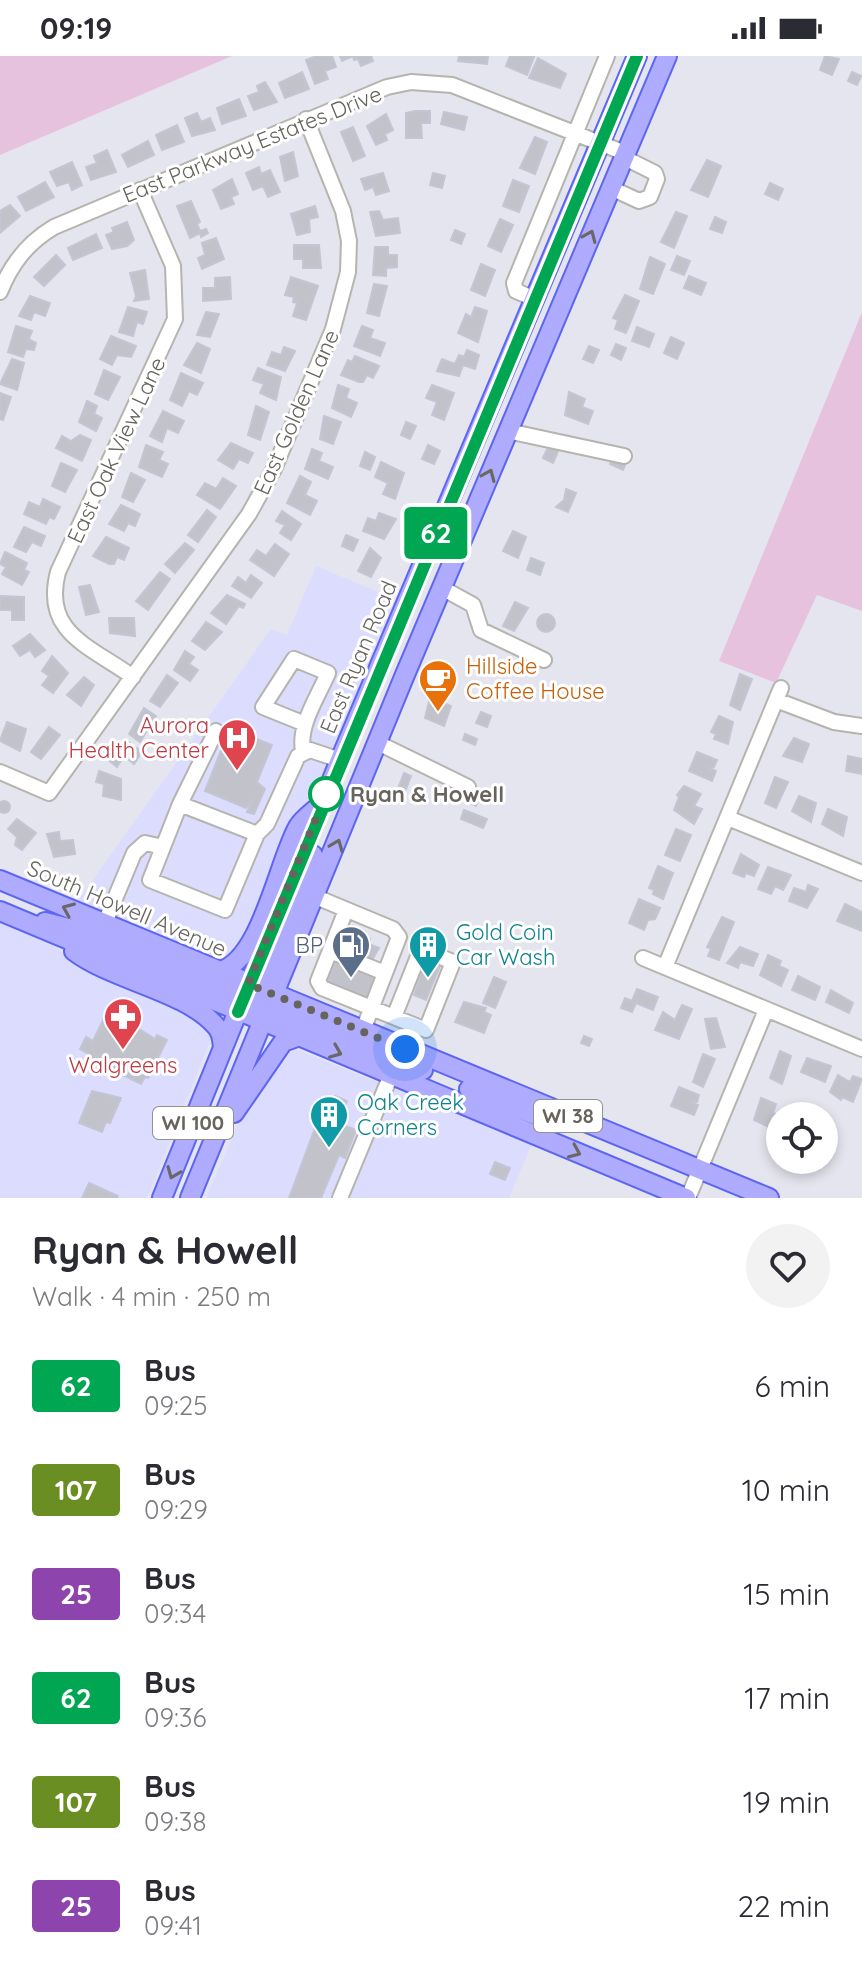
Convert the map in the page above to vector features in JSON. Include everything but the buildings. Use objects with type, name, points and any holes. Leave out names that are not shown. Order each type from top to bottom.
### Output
[{"type":"main road","name":"East Ryan Road","points":[[326,794],[637,56]]},
{"type":"main road","points":[[639,120],[656,56]]},
{"type":"main road","name":"WI 100","points":[[162,1198],[223,1048],[258,1002],[316,897],[404,677],[667,56]]},
{"type":"main road","points":[[217,972],[233,966],[256,933],[299,825],[326,794]]},
{"type":"main road","points":[[258,1002],[300,897],[323,824],[326,794]]},
{"type":"main road","name":"South Howell Avenue","points":[[0,880],[217,972],[258,1002],[297,1037],[687,1198]]},
{"type":"main road","points":[[0,911],[84,932],[510,1107],[632,1142]]},
{"type":"main road","name":"South Howell Avenue","points":[[0,911],[53,935],[258,1002],[363,1030],[769,1198]]},
{"type":"main road","points":[[53,935],[89,963],[160,992],[211,1021],[221,1034],[223,1048]]},
{"type":"main road","name":"WI 100","points":[[190,1198],[212,1145],[258,1002]]},
{"type":"main road","points":[[212,1145],[283,1042],[297,1037]]},
{"type":"street","points":[[535,299],[516,291],[514,283],[605,59],[589,56]]},
{"type":"street","name":"East Parkway Estates Drive","points":[[0,292],[14,262],[41,234],[306,119],[387,87],[411,82],[452,85],[601,143],[655,173],[657,179],[650,197],[639,201],[611,188]]},
{"type":"street","name":"East Golden Lane","points":[[0,772],[49,793],[249,514],[274,469],[343,300],[349,241],[343,211],[306,119]]},
{"type":"street","name":"East Oak View Lane","points":[[133,677],[66,630],[55,612],[53,592],[58,572],[170,337],[175,319],[173,266],[140,190]]},
{"type":"street","points":[[508,431],[525,438],[624,456]]},
{"type":"street","points":[[442,588],[473,605],[481,630],[544,660]]},
{"type":"street","points":[[303,751],[300,739],[328,673],[294,659],[263,707],[305,724]]},
{"type":"street","points":[[380,668],[404,677]]},
{"type":"street","points":[[665,967],[779,694],[834,722],[862,726]]},
{"type":"street","points":[[216,731],[180,804],[150,880],[225,910],[257,834],[267,824],[292,764],[303,751]]},
{"type":"street","points":[[378,743],[468,787]]},
{"type":"street","points":[[303,751],[319,752],[340,760]]},
{"type":"street","points":[[180,804],[257,834]]},
{"type":"street","points":[[728,818],[862,873]]},
{"type":"street","points":[[104,925],[134,853],[145,843],[163,847]]},
{"type":"street","points":[[316,897],[393,929],[399,937],[363,1030]]},
{"type":"street","points":[[346,910],[318,981],[322,988],[426,1030],[453,962],[421,949],[394,1017]]},
{"type":"street","points":[[330,951],[385,973]]},
{"type":"street","points":[[643,958],[862,1049]]},
{"type":"street","points":[[687,1198],[766,1010]]},
{"type":"street","points":[[405,1049],[413,1025]]},
{"type":"street","points":[[340,1198],[391,1075]]},
{"type":"shaded area","points":[[0,56],[232,56],[0,155]]},
{"type":"shaded area","points":[[862,312],[862,611],[817,595],[776,683],[719,661]]},
{"type":"shaded area","points":[[316,566],[395,599],[315,795],[295,824],[253,930],[234,958],[221,961],[78,901],[271,629],[287,635]]},
{"type":"shaded area","points":[[0,923],[52,945],[82,965],[188,1010],[213,1034],[147,1198],[0,1198]]},
{"type":"shaded area","points":[[295,1049],[532,1144],[509,1198],[206,1198],[242,1114],[286,1052]]},
{"type":"bus line","name":"62","points":[[238,1012],[340,760],[637,56]]},
{"type":"place","name":"Hillside Coffee House","points":[[438,713]]},
{"type":"place","name":"Aurora Health Center","points":[[237,772]]},
{"type":"place","name":"Ryan & Howell","points":[[326,794]]},
{"type":"place","name":"BP","points":[[351,979]]},
{"type":"place","name":"Gold Coin Car Wash","points":[[428,979]]},
{"type":"place","name":"Walgreens","points":[[123,1051]]},
{"type":"place","name":"Oak Creek Corners","points":[[329,1149]]},
{"type":"route","points":[[326,794],[248,984],[405,1049]]}]
